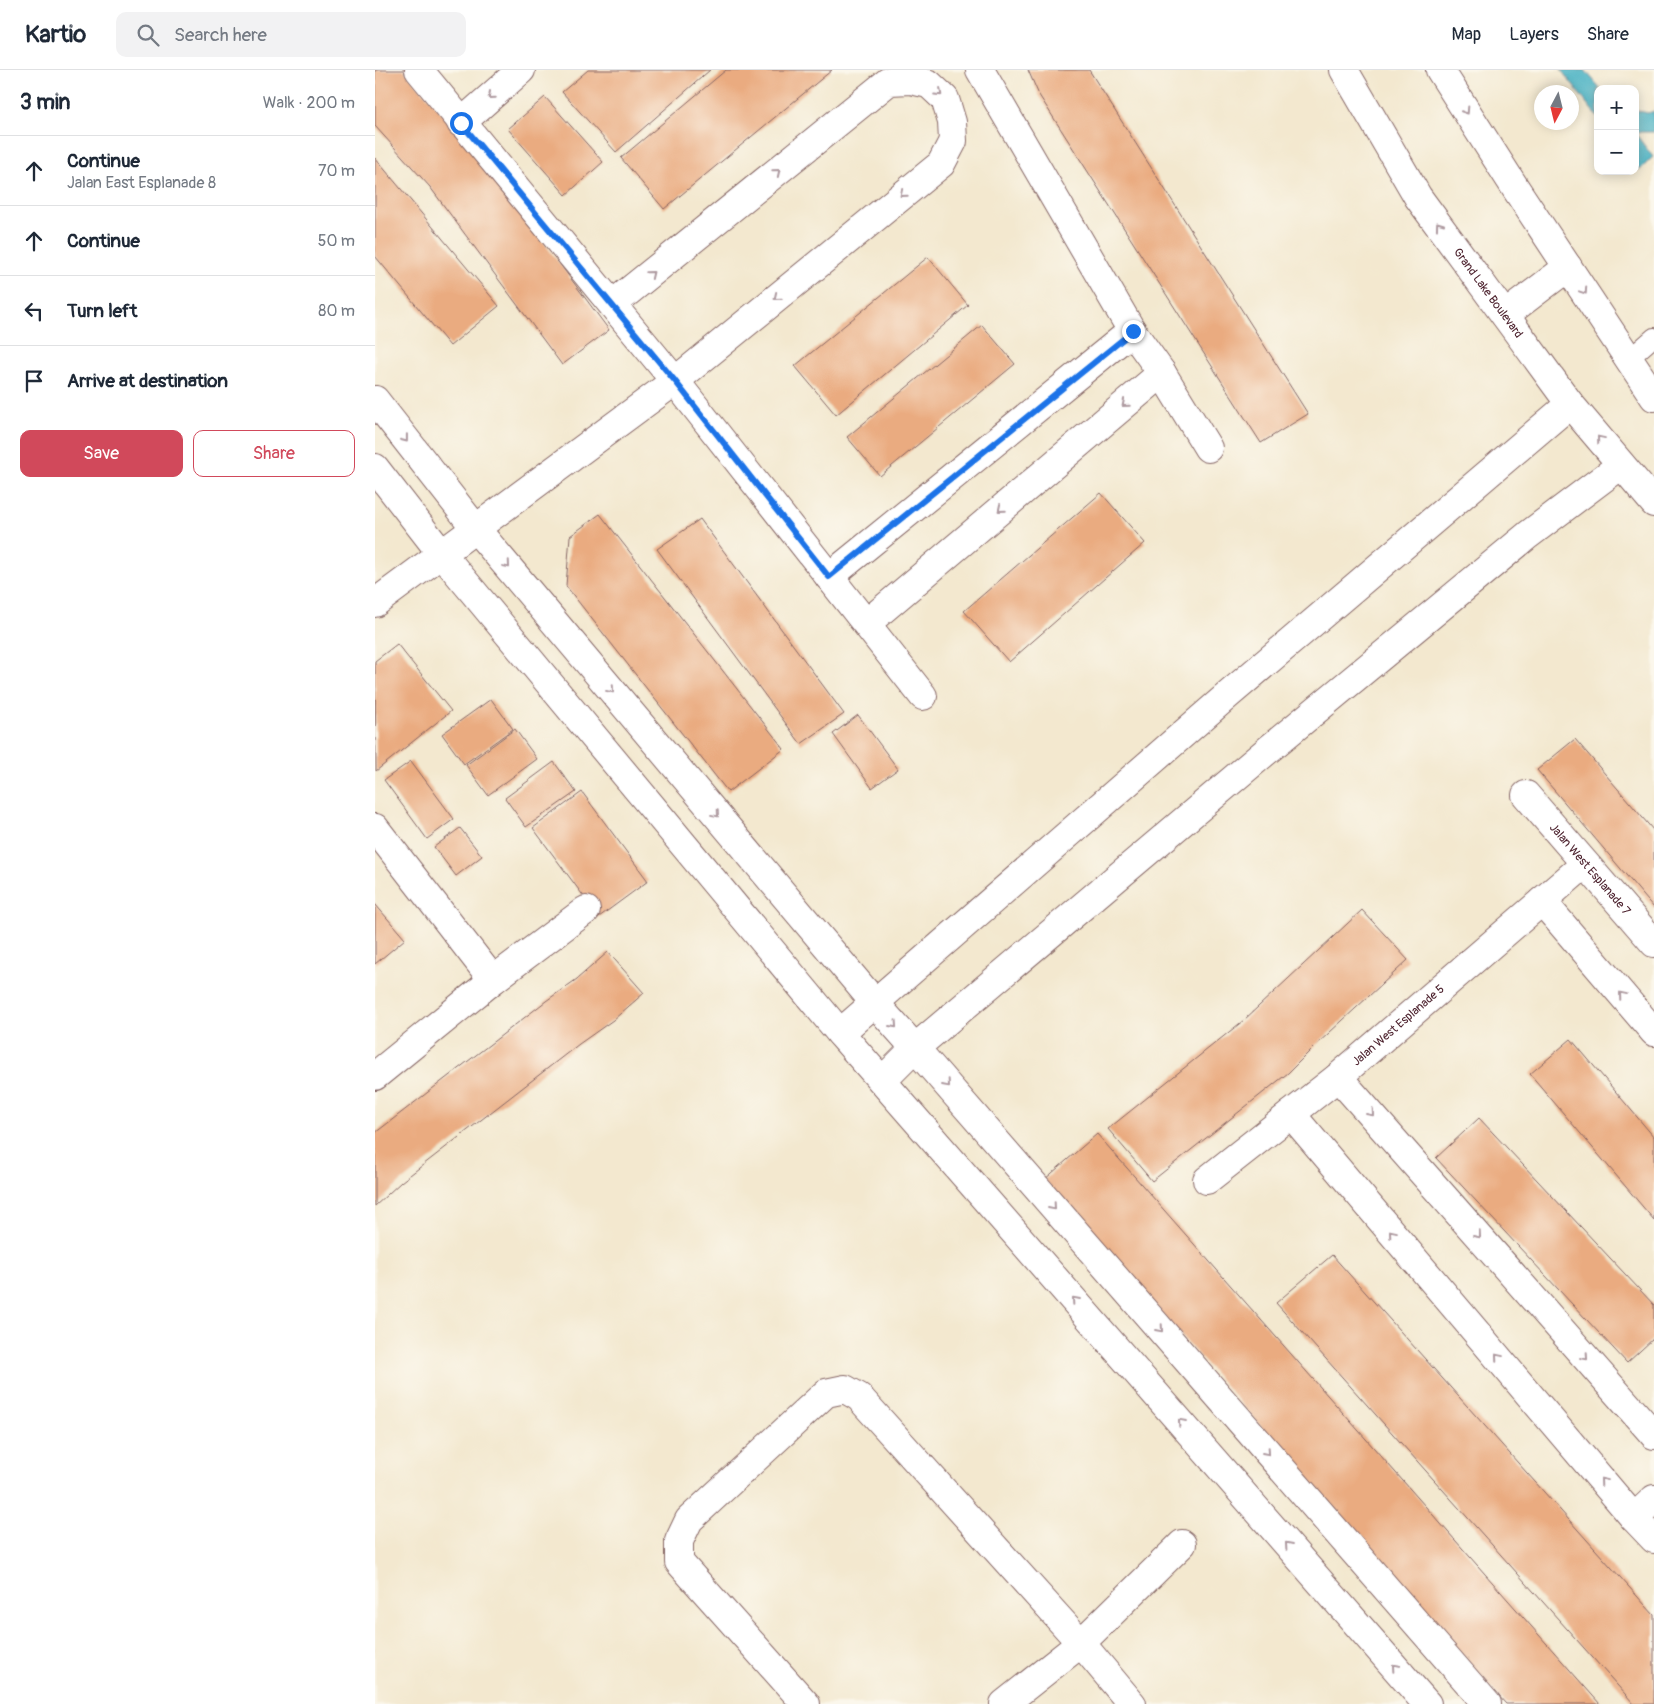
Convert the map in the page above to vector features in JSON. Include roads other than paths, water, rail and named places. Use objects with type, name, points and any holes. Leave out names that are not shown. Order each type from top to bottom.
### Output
[{"type":"street","points":[[461,123],[521,70]]},
{"type":"street","points":[[980,70],[1133,331],[1162,373],[1208,448]]},
{"type":"street","name":"Grand Lake Boulevard","points":[[1344,70],[1418,197],[1570,404],[1654,503]]},
{"type":"street","points":[[1440,70],[1654,397]]},
{"type":"street","points":[[426,72],[461,123],[613,304],[923,696]]},
{"type":"street","points":[[375,603],[441,552],[476,529],[675,381],[941,164],[953,141],[952,122],[945,99],[929,84],[911,80],[889,81],[613,304]]},
{"type":"street","points":[[1505,315],[1568,267]]},
{"type":"street","points":[[829,577],[1133,331]]},
{"type":"street","points":[[867,623],[1162,373]]},
{"type":"street","points":[[375,400],[476,529],[874,1002],[1487,1704]]},
{"type":"street","points":[[840,1033],[1228,695],[1570,404]]},
{"type":"street","points":[[883,1080],[915,1048],[1262,755],[1513,547],[1621,465]]},
{"type":"street","points":[[375,468],[441,552],[840,1033],[1427,1704]]},
{"type":"street","name":"Jalan West Esplanade 7","points":[[1525,795],[1654,943]]},
{"type":"street","points":[[375,828],[493,980]]},
{"type":"street","name":"Jalan West Esplanade 5","points":[[1207,1180],[1338,1076],[1585,864]]},
{"type":"street","points":[[1542,901],[1654,1032]]},
{"type":"street","points":[[375,1076],[493,980],[586,910]]},
{"type":"street","points":[[1338,1076],[1654,1435]]},
{"type":"street","points":[[1291,1114],[1634,1518],[1654,1539]]},
{"type":"street","points":[[806,1704],[679,1562],[679,1541],[689,1520],[826,1393],[845,1389],[859,1397],[1081,1643],[1132,1704]]},
{"type":"street","points":[[1634,1518],[1654,1498]]},
{"type":"street","points":[[1004,1704],[1081,1643],[1182,1544]]},
{"type":"lane","points":[[1629,359],[1654,336]]},
{"type":"water","points":[[1561,70],[1585,70],[1598,85],[1594,85],[1594,113],[1579,93],[1579,85],[1573,85]]},
{"type":"water","points":[[1639,111],[1648,113],[1654,111],[1654,132],[1639,132]]},
{"type":"water","points":[[1639,138],[1653,157],[1640,170],[1639,169]]}]
